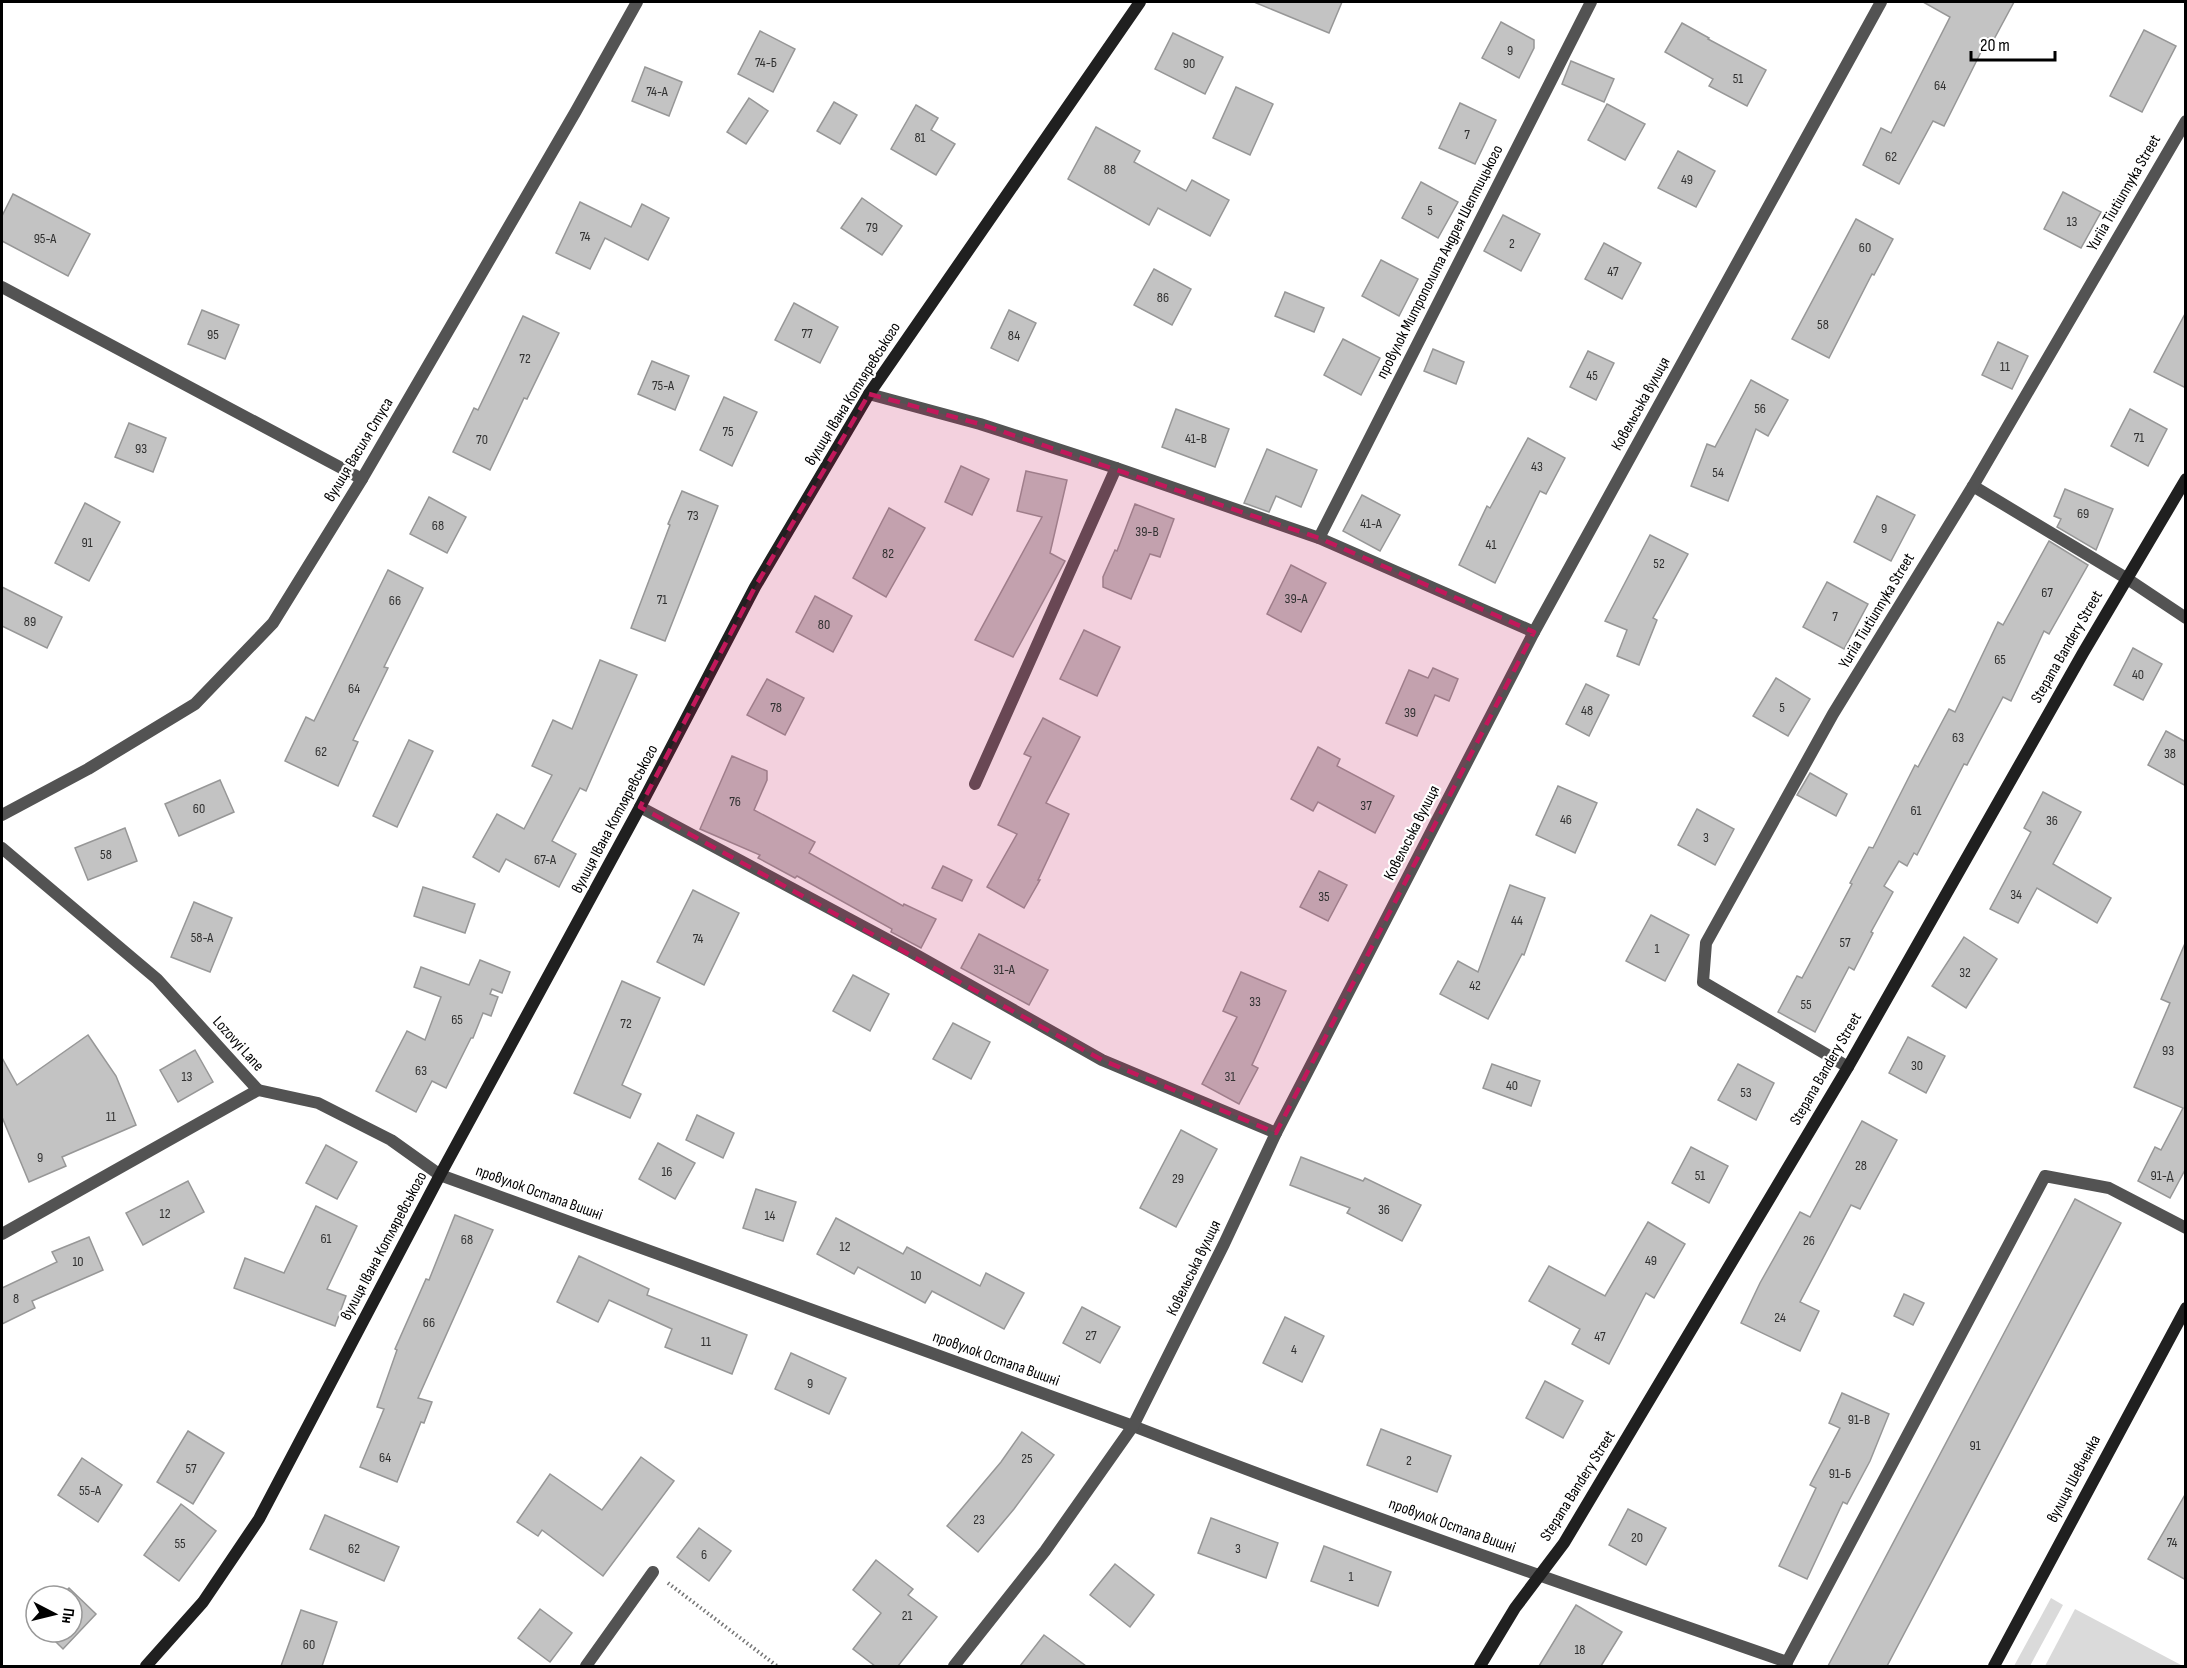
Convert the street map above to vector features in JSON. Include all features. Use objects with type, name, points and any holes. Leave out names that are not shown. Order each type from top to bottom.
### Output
[{"type":"street","name":"вулиця Василя Стуса","points":[[2,815],[88,769],[195,704],[273,623],[362,479],[570,122],[637,2]]},
{"type":"street","name":"вулиця Івана Котляревського","points":[[146,1666],[203,1602],[260,1519],[440,1175],[640,807],[755,587],[869,394],[1140,2]]},
{"type":"street","name":"провулок Митрополита Андрея Шептицького","points":[[1319,538],[1591,2]]},
{"type":"street","name":"Ковельська вулиця","points":[[954,1666],[1044,1551],[1133,1426],[1224,1244],[1276,1133],[1534,632],[1881,2]]},
{"type":"street","name":"Yuriia Tiutiunnyka Street","points":[[1848,1067],[1703,982],[1706,943],[1833,714],[1972,486],[2186,121]]},
{"type":"street","points":[[2,287],[362,479]]},
{"type":"street","points":[[869,394],[981,424],[1319,538],[1534,632]]},
{"type":"street","points":[[975,784],[1116,468]]},
{"type":"street","name":"Stepana Bandery Street","points":[[1480,1666],[1515,1608],[1564,1543],[1848,1067],[2126,578],[2186,479]]},
{"type":"street","points":[[1972,486],[2126,578],[2186,618]]},
{"type":"street","points":[[640,807],[910,952],[1102,1060],[1276,1133]]},
{"type":"street","name":"Lozovyi Lane","points":[[2,848],[157,979],[258,1090],[2,1234]]},
{"type":"street","name":"провулок Остапа Вишні","points":[[258,1090],[318,1103],[391,1140],[440,1175],[1539,1576],[1787,1664]]},
{"type":"street","points":[[1787,1664],[2045,1176],[2109,1188],[2186,1228]]},
{"type":"street","name":"вулиця Шевченка","points":[[1994,1666],[2186,1308]]},
{"type":"street","points":[[586,1666],[652,1572]]},
{"type":"path","points":[[652,1572],[777,1666]]},
{"type":"highlighted area","points":[[869,394],[980,424],[1319,538],[1534,632],[1276,1133],[1102,1060],[640,807],[755,587]]},
{"type":"shaded area","points":[[2051,1598],[2063,1605],[2030,1666],[2014,1666]]},
{"type":"shaded area","points":[[2075,1609],[2183,1666],[2045,1666]]},
{"type":"building","points":[[1254,2],[1342,2],[1329,33]]},
{"type":"building","points":[[1923,2],[2014,2],[1993,41],[1988,38],[1944,126],[1933,121],[1899,184],[1863,165],[1881,128],[1891,133],[1950,17]]},
{"type":"building","points":[[1501,22],[1534,40],[1534,48],[1519,78],[1482,58]]},
{"type":"building","points":[[1682,23],[1766,70],[1747,106],[1709,86],[1713,79],[1665,52]]},
{"type":"building","points":[[2144,30],[2176,46],[2142,112],[2110,96]]},
{"type":"building","points":[[760,31],[795,49],[773,92],[738,74]]},
{"type":"building","points":[[1173,33],[1223,57],[1205,94],[1155,69]]},
{"type":"building","points":[[1571,61],[1614,79],[1604,102],[1562,84]]},
{"type":"building","points":[[645,67],[682,82],[669,116],[632,101]]},
{"type":"building","points":[[1236,87],[1273,104],[1250,155],[1213,138]]},
{"type":"building","points":[[749,98],[768,111],[746,144],[727,132]]},
{"type":"building","points":[[834,102],[857,115],[840,144],[817,131]]},
{"type":"building","points":[[1460,103],[1496,120],[1475,164],[1439,148]]},
{"type":"building","points":[[1607,104],[1645,124],[1625,160],[1588,140]]},
{"type":"building","points":[[916,105],[938,118],[931,130],[955,144],[936,175],[891,149]]},
{"type":"building","points":[[1096,127],[1140,151],[1134,162],[1186,191],[1192,180],[1229,200],[1210,236],[1158,208],[1149,225],[1068,179]]},
{"type":"building","points":[[1678,151],[1715,171],[1696,207],[1658,188]]},
{"type":"building","points":[[1421,182],[1458,202],[1438,238],[1402,218]]},
{"type":"building","points":[[2063,192],[2101,212],[2081,248],[2044,229]]},
{"type":"building","points":[[13,194],[90,234],[68,276],[2,241],[2,216]]},
{"type":"building","points":[[862,198],[902,226],[882,255],[841,228]]},
{"type":"building","points":[[580,202],[631,227],[642,204],[669,218],[648,260],[605,238],[590,269],[556,253]]},
{"type":"building","points":[[1503,215],[1540,234],[1521,271],[1484,251]]},
{"type":"building","points":[[1856,219],[1893,239],[1874,275],[1872,274],[1829,358],[1792,339]]},
{"type":"building","points":[[1604,243],[1641,263],[1622,299],[1585,279]]},
{"type":"building","points":[[1381,260],[1418,279],[1399,316],[1362,296]]},
{"type":"building","points":[[1154,269],[1191,289],[1172,325],[1134,305]]},
{"type":"building","points":[[1285,292],[1324,308],[1314,332],[1275,316]]},
{"type":"building","points":[[794,303],[838,327],[820,363],[775,340]]},
{"type":"building","points":[[202,310],[239,325],[225,359],[188,344]]},
{"type":"building","points":[[1009,310],[1036,323],[1018,361],[991,348]]},
{"type":"building","points":[[2186,312],[2186,388],[2154,372]]},
{"type":"building","points":[[523,316],[559,333],[527,399],[524,398],[490,470],[453,452],[474,408],[478,410]]},
{"type":"building","points":[[1343,339],[1380,358],[1361,395],[1324,375]]},
{"type":"building","points":[[1998,342],[2028,356],[2012,389],[1982,375]]},
{"type":"building","points":[[1433,349],[1464,362],[1456,384],[1424,371]]},
{"type":"building","points":[[1588,351],[1614,363],[1596,400],[1570,387]]},
{"type":"building","points":[[652,361],[689,376],[675,410],[638,394]]},
{"type":"building","points":[[1751,380],[1788,400],[1768,436],[1756,429],[1728,501],[1691,486],[1707,444],[1715,447]]},
{"type":"building","points":[[724,397],[757,412],[732,466],[700,450]]},
{"type":"building","points":[[1176,409],[1229,429],[1215,467],[1162,447]]},
{"type":"building","points":[[2130,409],[2167,429],[2148,466],[2111,446]]},
{"type":"building","points":[[129,423],[166,438],[153,472],[115,457]]},
{"type":"building","points":[[1528,438],[1565,458],[1546,494],[1540,491],[1495,583],[1459,565],[1487,506],[1490,508]]},
{"type":"building","points":[[1267,449],[1317,470],[1301,507],[1276,496],[1269,512],[1244,503]]},
{"type":"building","points":[[961,466],[989,479],[972,515],[945,502]]},
{"type":"building","points":[[1026,471],[1067,480],[1050,553],[1065,561],[1013,657],[975,640],[1042,517],[1017,511]]},
{"type":"building","points":[[2065,489],[2113,509],[2096,550],[2057,527],[2061,519],[2054,516]]},
{"type":"building","points":[[682,491],[718,506],[665,641],[631,628]]},
{"type":"building","points":[[1362,495],[1400,515],[1380,551],[1343,531]]},
{"type":"building","points":[[1877,496],[1915,515],[1891,561],[1854,542]]},
{"type":"building","points":[[429,497],[466,517],[447,553],[410,534]]},
{"type":"building","points":[[85,503],[120,522],[89,581],[55,563]]},
{"type":"building","points":[[1135,504],[1174,519],[1160,557],[1150,554],[1131,599],[1103,587],[1103,577],[1115,550],[1117,551]]},
{"type":"building","points":[[889,508],[925,528],[886,597],[853,578]]},
{"type":"building","points":[[1650,535],[1688,554],[1653,618],[1657,620],[1639,665],[1617,656],[1627,630],[1605,621]]},
{"type":"building","points":[[2049,541],[2088,565],[2049,634],[2044,631],[2011,701],[2003,697],[1967,765],[1964,764],[1917,855],[1914,853],[1907,866],[1899,861],[1884,886],[1893,892],[1854,970],[1849,967],[1815,1032],[1778,1012],[1797,976],[1802,978],[1869,847],[1873,848],[1915,765],[1918,767],[1949,709],[1955,712],[1998,622],[2003,625]]},
{"type":"building","points":[[1291,565],[1326,583],[1301,632],[1267,614]]},
{"type":"building","points":[[388,570],[423,588],[384,667],[388,668],[353,740],[358,742],[338,786],[285,761],[306,717],[314,721]]},
{"type":"building","points":[[1827,582],[1868,604],[1844,649],[1803,627]]},
{"type":"building","points":[[2,587],[62,617],[47,648],[2,626]]},
{"type":"building","points":[[815,596],[852,616],[833,652],[796,632]]},
{"type":"building","points":[[1084,630],[1120,647],[1097,696],[1060,679]]},
{"type":"building","points":[[2133,648],[2162,664],[2143,700],[2114,685]]},
{"type":"building","points":[[600,660],[637,675],[586,791],[580,788],[552,841],[576,854],[559,887],[506,859],[499,872],[473,857],[497,814],[524,829],[552,775],[532,766],[553,720],[572,729]]},
{"type":"building","points":[[1433,668],[1458,679],[1449,701],[1435,695],[1417,736],[1386,723],[1409,670],[1428,678]]},
{"type":"building","points":[[1776,678],[1810,699],[1788,736],[1753,716]]},
{"type":"building","points":[[767,679],[804,698],[785,735],[747,715]]},
{"type":"building","points":[[1586,684],[1609,695],[1589,736],[1566,724]]},
{"type":"building","points":[[1043,718],[1080,737],[1046,803],[1069,814],[1038,880],[1040,880],[1024,908],[987,887],[1017,834],[998,825],[1031,757],[1024,754]]},
{"type":"building","points":[[2166,731],[2186,742],[2186,786],[2148,765]]},
{"type":"building","points":[[409,740],[433,751],[397,827],[373,816]]},
{"type":"building","points":[[1318,747],[1340,759],[1337,766],[1394,796],[1375,833],[1318,802],[1313,811],[1291,799]]},
{"type":"building","points":[[732,756],[767,771],[767,780],[754,810],[815,842],[809,853],[903,906],[904,904],[936,919],[921,948],[891,932],[892,929],[797,876],[795,878],[758,858],[760,855],[700,829]]},
{"type":"building","points":[[1810,773],[1847,794],[1836,816],[1797,795]]},
{"type":"building","points":[[220,780],[234,812],[179,836],[165,804]]},
{"type":"building","points":[[1558,786],[1597,803],[1575,853],[1536,835]]},
{"type":"building","points":[[2043,792],[2081,812],[2053,864],[2111,898],[2097,923],[2037,888],[2018,923],[1990,909],[2031,832],[2024,828]]},
{"type":"building","points":[[1697,809],[1734,829],[1715,865],[1678,845]]},
{"type":"building","points":[[125,828],[137,861],[88,880],[75,848]]},
{"type":"building","points":[[943,866],[972,880],[962,901],[932,888]]},
{"type":"building","points":[[1319,871],[1347,885],[1328,921],[1300,907]]},
{"type":"building","points":[[1510,885],[1545,898],[1524,955],[1522,954],[1488,1019],[1440,994],[1458,961],[1478,972]]},
{"type":"building","points":[[423,887],[475,904],[465,933],[414,916]]},
{"type":"building","points":[[693,890],[739,913],[704,985],[657,962]]},
{"type":"building","points":[[194,902],[232,918],[210,972],[171,957]]},
{"type":"building","points":[[1651,915],[1689,935],[1665,981],[1626,961]]},
{"type":"building","points":[[979,934],[1048,970],[1029,1005],[961,968]]},
{"type":"building","points":[[1964,937],[1997,959],[1966,1008],[1932,986]]},
{"type":"building","points":[[2186,941],[2186,1168],[2170,1198],[2138,1181],[2155,1147],[2161,1150],[2183,1108],[2134,1087],[2170,1003],[2161,999]]},
{"type":"building","points":[[480,960],[510,972],[502,993],[492,989],[490,994],[498,997],[491,1016],[483,1013],[473,1038],[446,1088],[432,1081],[416,1112],[376,1091],[407,1031],[425,1040],[441,997],[414,987],[421,967],[469,985]]},
{"type":"building","points":[[1241,972],[1286,991],[1252,1065],[1258,1068],[1239,1104],[1202,1084],[1237,1017],[1223,1011]]},
{"type":"building","points":[[853,975],[889,994],[870,1031],[833,1011]]},
{"type":"building","points":[[622,981],[660,998],[622,1085],[641,1094],[630,1118],[574,1093]]},
{"type":"building","points":[[953,1023],[990,1042],[971,1079],[933,1059]]},
{"type":"building","points":[[88,1035],[116,1076],[136,1125],[62,1157],[66,1166],[29,1182],[2,1117],[2,1058],[17,1085]]},
{"type":"building","points":[[1908,1037],[1945,1056],[1926,1093],[1889,1073]]},
{"type":"building","points":[[195,1050],[213,1082],[178,1102],[160,1070]]},
{"type":"building","points":[[1492,1064],[1540,1081],[1531,1106],[1483,1088]]},
{"type":"building","points":[[1738,1064],[1774,1083],[1756,1120],[1718,1100]]},
{"type":"building","points":[[697,1115],[734,1133],[723,1158],[686,1140]]},
{"type":"building","points":[[1862,1121],[1897,1140],[1860,1209],[1851,1205],[1800,1302],[1819,1311],[1800,1351],[1741,1323],[1760,1283],[1800,1212],[1810,1217]]},
{"type":"building","points":[[1181,1130],[1217,1149],[1176,1227],[1140,1208]]},
{"type":"building","points":[[658,1143],[695,1163],[675,1199],[639,1179]]},
{"type":"building","points":[[326,1145],[357,1162],[337,1199],[306,1183]]},
{"type":"building","points":[[1691,1147],[1728,1166],[1709,1203],[1672,1183]]},
{"type":"building","points":[[1301,1157],[1363,1181],[1365,1178],[1421,1205],[1402,1241],[1347,1213],[1350,1208],[1290,1185]]},
{"type":"building","points":[[188,1181],[204,1212],[143,1245],[126,1213]]},
{"type":"building","points":[[756,1189],[796,1202],[783,1241],[743,1228]]},
{"type":"building","points":[[2075,1199],[2121,1223],[1887,1666],[1828,1666]]},
{"type":"building","points":[[316,1206],[357,1226],[327,1289],[346,1296],[335,1326],[234,1288],[245,1258],[284,1273]]},
{"type":"building","points":[[455,1215],[493,1230],[418,1398],[432,1402],[424,1423],[421,1422],[397,1482],[360,1467],[384,1409],[377,1407],[397,1350],[395,1349],[426,1279],[429,1280]]},
{"type":"building","points":[[836,1218],[903,1254],[907,1247],[980,1286],[986,1273],[1024,1293],[1004,1329],[932,1291],[925,1303],[858,1267],[854,1274],[817,1254]]},
{"type":"building","points":[[1648,1222],[1685,1244],[1654,1298],[1646,1293],[1609,1364],[1572,1344],[1580,1329],[1529,1301],[1549,1266],[1605,1296]]},
{"type":"building","points":[[89,1237],[103,1270],[32,1301],[35,1308],[2,1324],[2,1288],[57,1262],[52,1252]]},
{"type":"building","points":[[579,1256],[649,1289],[647,1295],[747,1335],[732,1374],[665,1347],[672,1329],[609,1300],[598,1322],[557,1302]]},
{"type":"building","points":[[1904,1294],[1924,1303],[1913,1325],[1894,1316]]},
{"type":"building","points":[[1082,1307],[1120,1327],[1100,1363],[1063,1343]]},
{"type":"building","points":[[1285,1317],[1324,1336],[1302,1382],[1263,1363]]},
{"type":"building","points":[[791,1353],[846,1378],[829,1414],[775,1389]]},
{"type":"building","points":[[1545,1381],[1583,1401],[1563,1438],[1526,1418]]},
{"type":"building","points":[[1842,1393],[1889,1414],[1870,1461],[1847,1504],[1843,1502],[1807,1579],[1779,1566],[1816,1488],[1810,1485],[1840,1428],[1829,1423]]},
{"type":"building","points":[[1381,1429],[1451,1456],[1437,1492],[1367,1465]]},
{"type":"building","points":[[188,1431],[224,1453],[193,1504],[157,1482]]},
{"type":"building","points":[[1022,1432],[1054,1455],[1014,1509],[978,1552],[947,1526],[1001,1462]]},
{"type":"building","points":[[641,1457],[674,1481],[603,1576],[542,1530],[538,1536],[517,1522],[550,1474],[602,1510]]},
{"type":"building","points":[[82,1458],[122,1485],[98,1522],[58,1495]]},
{"type":"building","points":[[2186,1493],[2186,1580],[2148,1559]]},
{"type":"building","points":[[181,1504],[216,1531],[179,1581],[144,1555]]},
{"type":"building","points":[[1628,1509],[1666,1528],[1646,1565],[1609,1545]]},
{"type":"building","points":[[325,1515],[399,1547],[384,1581],[310,1549]]},
{"type":"building","points":[[1211,1518],[1278,1543],[1266,1578],[1198,1553]]},
{"type":"building","points":[[699,1528],[731,1551],[709,1581],[677,1557]]},
{"type":"building","points":[[1324,1546],[1391,1572],[1378,1606],[1311,1581]]},
{"type":"building","points":[[876,1560],[913,1589],[908,1595],[937,1617],[898,1666],[875,1666],[853,1649],[881,1613],[853,1590]]},
{"type":"building","points":[[1115,1564],[1154,1595],[1130,1627],[1090,1595]]},
{"type":"building","points":[[84,1602],[96,1614],[84,1627]]},
{"type":"building","points":[[1576,1605],[1622,1632],[1601,1666],[1539,1666]]},
{"type":"building","points":[[540,1609],[572,1633],[550,1662],[518,1638]]},
{"type":"building","points":[[301,1610],[337,1622],[322,1666],[281,1666]]},
{"type":"building","points":[[1044,1635],[1086,1666],[1020,1666]]},
{"type":"building","points":[[58,1644],[68,1644],[63,1649]]}]
